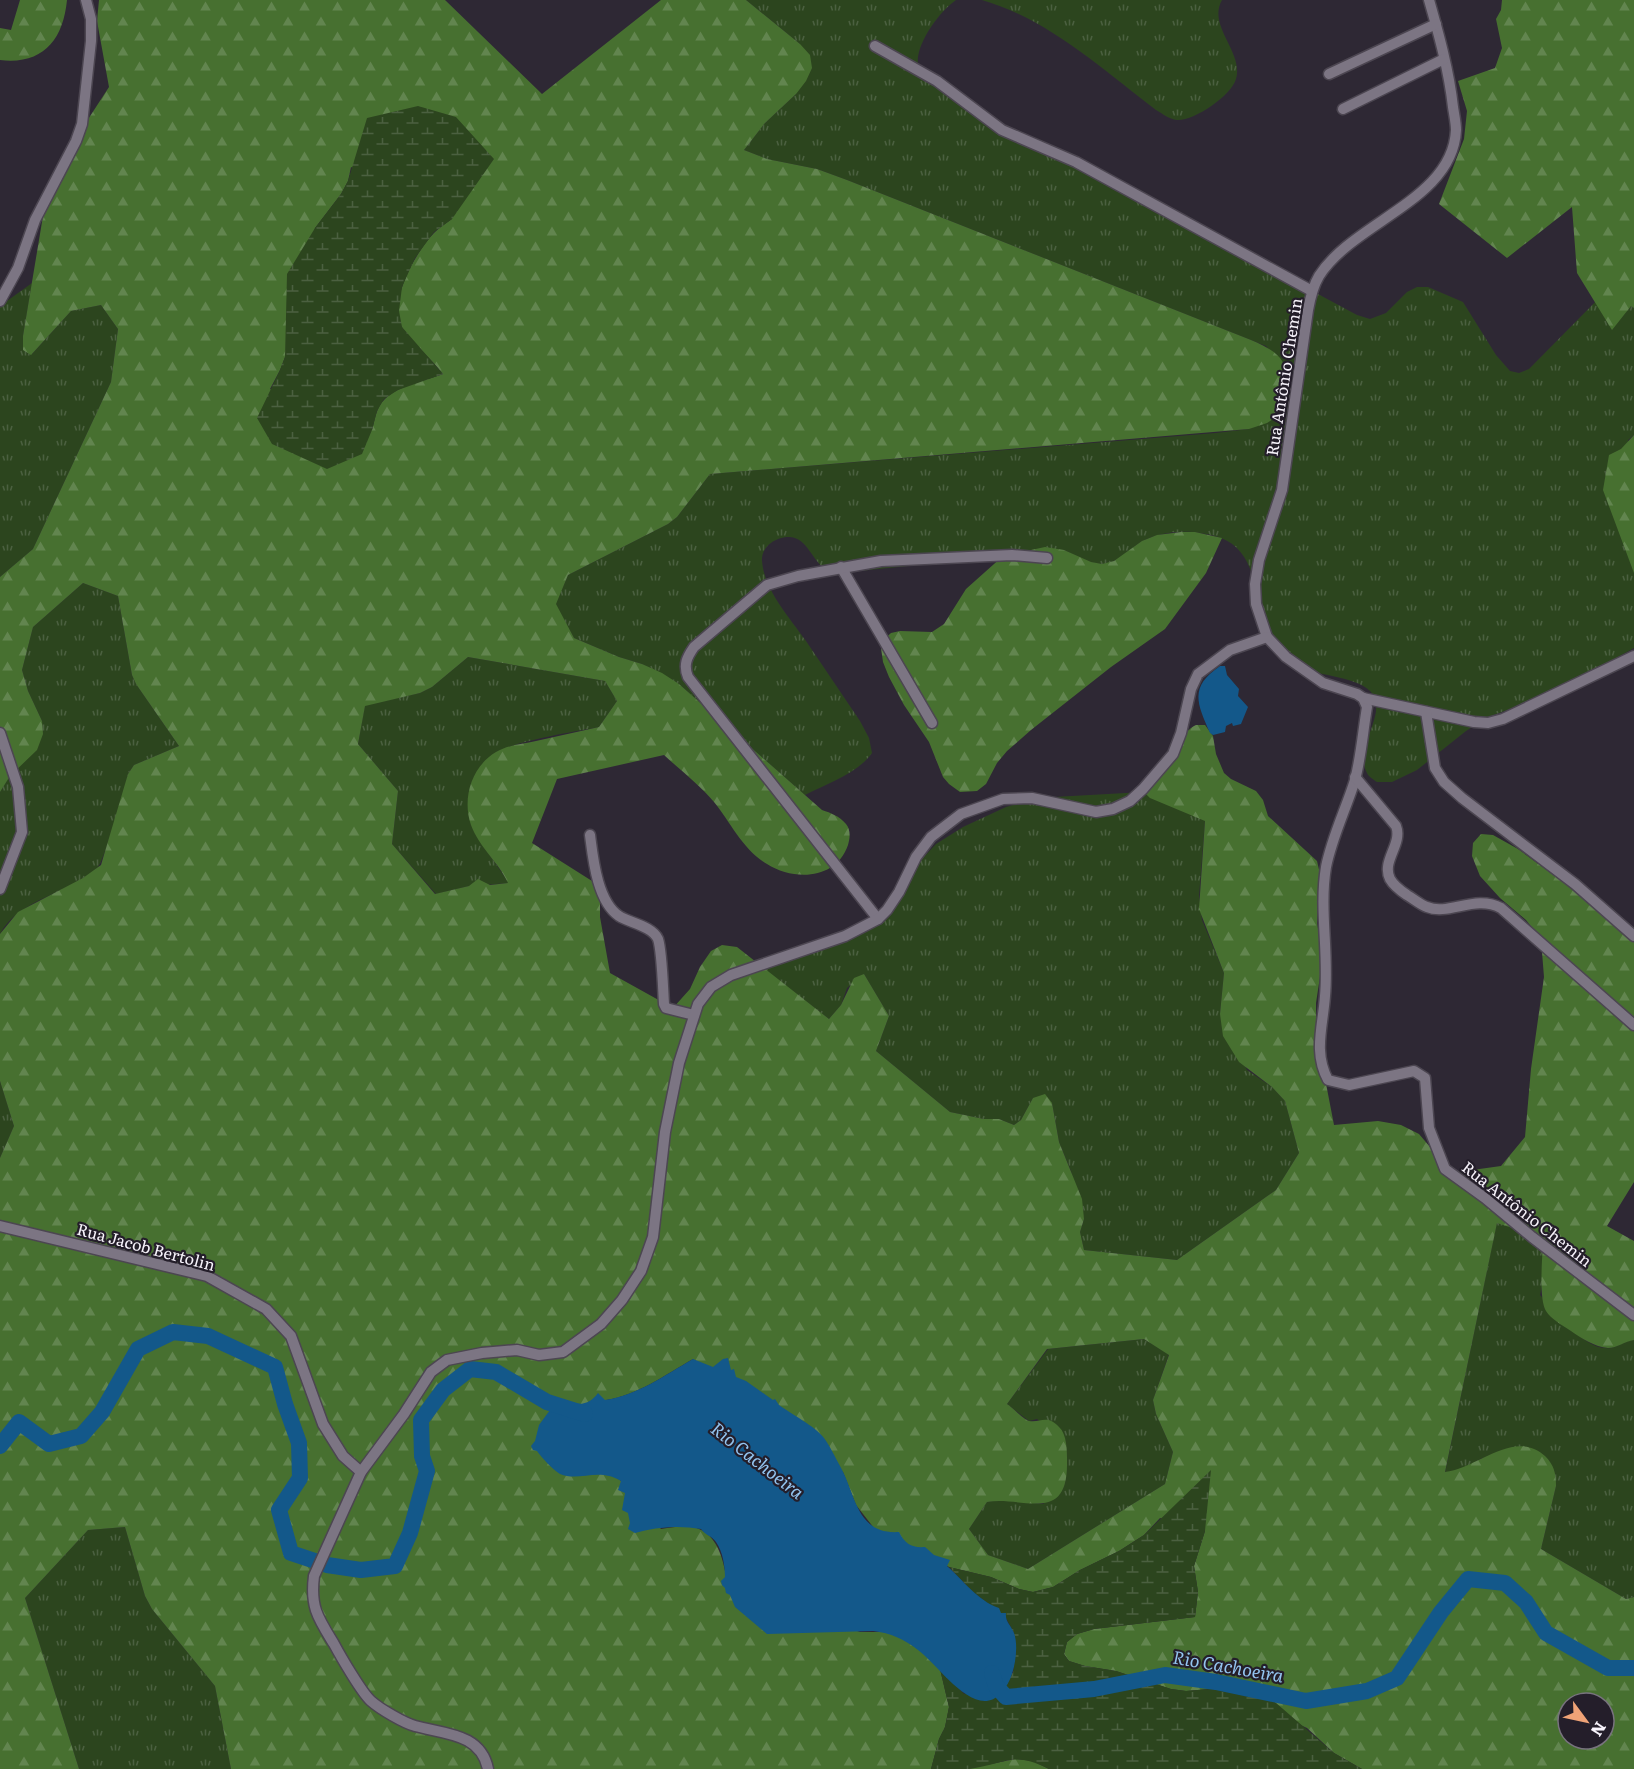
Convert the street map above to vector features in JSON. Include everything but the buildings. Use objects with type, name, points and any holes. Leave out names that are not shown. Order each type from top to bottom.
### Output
[{"type":"street","points":[[0,301],[18,268],[35,220],[76,141],[82,124],[91,41],[91,19],[86,0]]},
{"type":"street","name":"Rua Antônio Chemin","points":[[1429,0],[1451,93],[1456,130],[1451,154],[1441,173],[1425,189],[1332,259],[1319,276],[1312,291],[1282,490],[1259,560],[1255,584],[1256,604],[1267,637],[1286,657],[1323,683],[1357,693],[1363,698],[1367,707],[1355,777],[1326,867],[1324,896],[1327,956],[1320,1066],[1328,1080],[1349,1085],[1414,1071],[1425,1078],[1429,1128],[1444,1169],[1485,1198],[1634,1315]]},
{"type":"street","points":[[1329,74],[1436,24]]},
{"type":"street","points":[[875,46],[937,81],[1002,130],[1076,162],[1312,291]]},
{"type":"street","points":[[1343,109],[1444,59]]},
{"type":"street","points":[[878,919],[688,677],[685,669],[687,657],[694,647],[767,585],[798,576],[881,561],[1000,555],[1047,558]]},
{"type":"street","points":[[841,567],[932,723]]},
{"type":"street","points":[[488,1769],[486,1758],[479,1747],[459,1737],[412,1725],[370,1701],[318,1618],[312,1595],[314,1576],[361,1472],[404,1414],[430,1372],[447,1360],[482,1353],[517,1350],[539,1355],[562,1353],[601,1324],[622,1300],[641,1271],[653,1237],[665,1132],[679,1063],[698,1004],[711,987],[731,975],[844,936],[878,919],[887,910],[916,857],[932,837],[961,814],[1003,799],[1032,798],[1096,812],[1130,801],[1173,754],[1181,733],[1191,689],[1198,674],[1230,650],[1267,637]]},
{"type":"street","points":[[1363,698],[1488,723],[1503,719],[1634,656]]},
{"type":"street","points":[[1426,712],[1436,768],[1444,782],[1575,884],[1634,936]]},
{"type":"street","points":[[0,733],[18,787],[22,832],[0,889]]},
{"type":"street","points":[[1355,777],[1399,832],[1387,866],[1391,882],[1399,890],[1427,907],[1436,909],[1484,902],[1501,908],[1634,1025]]},
{"type":"street","points":[[590,835],[594,869],[604,897],[618,915],[648,929],[658,940],[666,1008],[694,1015]]},
{"type":"street","name":"Rua Jacob Bertolin","points":[[0,1226],[207,1276],[266,1309],[291,1336],[323,1424],[343,1456],[361,1472]]},
{"type":"green space","points":[[20,0],[67,0],[61,27],[48,47],[39,54],[15,61],[0,60],[0,28],[11,30]]},
{"type":"green space","points":[[99,0],[445,0],[542,94],[661,0],[746,0],[800,44],[810,55],[812,68],[796,94],[765,123],[744,150],[767,159],[817,169],[847,180],[1251,340],[1276,354],[1285,368],[1279,415],[1267,423],[1249,429],[710,474],[677,517],[668,524],[568,575],[556,604],[574,638],[642,664],[679,684],[822,810],[843,821],[848,826],[850,837],[848,845],[842,857],[824,871],[801,875],[778,870],[751,851],[708,796],[664,755],[557,779],[532,843],[592,881],[600,901],[600,917],[610,973],[673,1008],[690,989],[700,967],[711,951],[722,945],[737,947],[829,1019],[841,1005],[854,978],[864,974],[889,1016],[876,1051],[950,1112],[984,1119],[999,1119],[1014,1125],[1021,1120],[1033,1098],[1045,1094],[1052,1103],[1059,1142],[1082,1199],[1084,1219],[1080,1232],[1084,1250],[1177,1260],[1276,1190],[1299,1153],[1285,1101],[1272,1087],[1239,1062],[1223,1036],[1220,1014],[1224,973],[1199,909],[1205,821],[1150,798],[1144,792],[1190,728],[1205,725],[1213,736],[1216,754],[1224,773],[1256,791],[1263,800],[1268,816],[1317,861],[1320,874],[1317,923],[1322,951],[1316,1003],[1316,1032],[1334,1125],[1378,1121],[1401,1125],[1419,1134],[1436,1154],[1458,1172],[1501,1166],[1525,1137],[1531,1069],[1544,977],[1542,952],[1534,930],[1526,920],[1500,898],[1480,876],[1472,856],[1473,843],[1481,834],[1493,835],[1518,849],[1634,934],[1634,1182],[1607,1226],[1634,1241],[1634,1340],[1611,1348],[1603,1347],[1584,1339],[1554,1319],[1546,1311],[1542,1296],[1543,1238],[1497,1223],[1445,1472],[1470,1464],[1495,1452],[1521,1446],[1533,1449],[1545,1456],[1551,1463],[1556,1486],[1541,1549],[1626,1599],[1634,1597],[1634,1769],[1362,1769],[1334,1753],[1307,1728],[1221,1688],[1186,1691],[1171,1689],[1116,1671],[1069,1661],[1064,1654],[1067,1642],[1077,1634],[1094,1629],[1195,1617],[1198,1592],[1194,1566],[1205,1531],[1160,1518],[1144,1535],[1119,1551],[1080,1570],[1053,1587],[1033,1592],[1019,1589],[991,1577],[949,1567],[927,1553],[874,1528],[856,1505],[843,1472],[693,1359],[640,1389],[606,1400],[574,1475],[613,1476],[626,1485],[661,1529],[686,1526],[706,1533],[713,1540],[722,1557],[728,1588],[860,1632],[886,1632],[903,1639],[921,1651],[940,1669],[949,1707],[931,1769],[231,1769],[215,1686],[152,1609],[145,1596],[125,1527],[88,1530],[25,1598],[79,1769],[0,1769],[0,1158],[14,1126],[0,1081],[0,934],[18,912],[83,878],[101,865],[128,774],[134,765],[179,746],[132,675],[118,596],[83,583],[33,627],[22,670],[28,691],[42,721],[43,734],[37,750],[10,776],[0,792],[0,577],[33,549],[111,382],[118,329],[101,305],[71,311],[31,355],[23,350],[23,336],[47,192],[70,147],[109,87],[97,21]],"holes":[[[351,167],[452,219],[434,233],[419,252],[405,278],[398,306],[403,329],[443,374],[391,394],[380,406],[372,430],[270,389],[285,357],[315,228],[341,194],[348,181]],[[468,657],[605,681],[617,701],[599,727],[515,745],[487,758],[471,784],[468,794],[468,815],[479,841],[508,883],[490,885],[478,879],[469,886],[435,894],[392,844],[398,791],[358,744],[365,706],[420,693],[432,687]],[[1144,1339],[1169,1355],[1153,1400],[1156,1414],[1173,1452],[1165,1484],[1028,1569],[988,1555],[969,1529],[987,1502],[1041,1503],[1052,1501],[1060,1494],[1065,1482],[1066,1443],[1062,1430],[1051,1421],[1029,1421],[1007,1404],[1047,1349]]]},
{"type":"green space","points":[[746,0],[956,0],[943,12],[924,38],[918,65],[1000,123],[1357,315],[1370,319],[1386,313],[1407,292],[1417,287],[1428,287],[1463,302],[1496,355],[1510,371],[1519,373],[1529,369],[1608,289],[1634,308],[1634,435],[1628,440],[1634,541],[1634,648],[1552,694],[1488,717],[1466,731],[1417,770],[1392,782],[1377,782],[1368,774],[1364,764],[1366,745],[1375,715],[1375,698],[1363,686],[1305,670],[1274,652],[1265,635],[1255,586],[1247,562],[1241,552],[1221,538],[1191,532],[1159,535],[1141,542],[1113,562],[1102,564],[1087,561],[1064,550],[834,572],[827,570],[817,562],[801,541],[785,537],[771,543],[762,556],[767,582],[860,721],[869,738],[872,753],[858,767],[805,795],[679,684],[642,664],[574,638],[555,604],[568,575],[668,524],[677,517],[710,474],[1216,433],[1249,429],[1279,415],[1285,367],[1266,346],[847,180],[817,169],[767,159],[744,150],[765,123],[796,94],[800,44]]},
{"type":"green space","points":[[982,0],[1222,0],[1219,20],[1235,59],[1236,79],[1233,86],[1220,100],[1202,112],[1177,120],[1156,110],[1095,62],[1052,32],[1006,8]]},
{"type":"green space","points":[[1502,0],[1634,0],[1634,308],[1631,306],[1612,330],[1577,273],[1572,207],[1507,258],[1439,204],[1464,139],[1467,111],[1458,81],[1495,68],[1502,48],[1496,19],[1501,10]]},
{"type":"green space","points":[[418,106],[456,117],[494,159],[452,219],[434,232],[415,258],[402,287],[399,311],[402,327],[443,374],[398,390],[384,399],[377,411],[362,454],[327,469],[272,444],[257,418],[285,357],[287,274],[315,228],[348,181],[367,118]]},
{"type":"green space","points":[[32,283],[23,336],[32,354],[71,311],[101,305],[118,329],[111,382],[33,549],[0,577],[0,306]]},
{"type":"green space","points":[[1634,435],[1634,573],[1603,490],[1609,455],[1621,449]]},
{"type":"green space","points":[[1195,532],[1222,538],[1206,573],[1165,629],[1111,667],[1031,730],[1007,751],[997,763],[986,784],[977,791],[960,792],[949,784],[943,777],[929,742],[904,705],[889,677],[883,662],[881,648],[883,640],[891,633],[932,632],[944,624],[966,589],[1003,556],[1045,547],[1064,550],[1091,562],[1102,564],[1114,561],[1142,541],[1157,535]]},
{"type":"green space","points":[[83,583],[118,596],[132,675],[179,746],[134,765],[128,774],[110,838],[98,867],[74,884],[19,912],[0,934],[0,792],[42,721],[28,691],[22,670],[33,627]]},
{"type":"green space","points":[[468,657],[605,681],[617,701],[599,727],[514,745],[494,754],[485,762],[473,779],[484,847],[509,883],[469,886],[436,894],[392,844],[398,791],[358,744],[365,705],[420,693],[432,687]]},
{"type":"green space","points":[[1144,792],[1205,820],[1199,896],[1202,920],[1224,973],[1220,1014],[1247,1070],[1272,1087],[1285,1101],[1299,1153],[1276,1190],[1177,1260],[1084,1250],[1080,1232],[1084,1219],[1071,1171],[1059,1142],[1052,1103],[1033,1098],[1021,1120],[1014,1125],[999,1119],[984,1119],[950,1112],[876,1051],[889,1016],[864,974],[847,988],[841,1005],[829,1019],[761,967],[833,941],[889,907],[923,858],[936,844],[963,827],[1006,807],[1036,798]]},
{"type":"green space","points":[[0,1081],[14,1126],[0,1158]]},
{"type":"green space","points":[[1497,1222],[1543,1238],[1543,1280],[1540,1295],[1581,1337],[1601,1348],[1611,1348],[1634,1340],[1634,1597],[1626,1599],[1541,1549],[1556,1486],[1482,1458],[1464,1469],[1445,1473]]},
{"type":"green space","points":[[1144,1339],[1169,1354],[1153,1400],[1156,1414],[1173,1452],[1165,1484],[1028,1569],[988,1555],[969,1529],[987,1502],[999,1500],[1043,1504],[1065,1483],[1067,1462],[1065,1439],[1037,1419],[1029,1421],[1007,1404],[1048,1349]]},
{"type":"green space","points":[[1211,1470],[1205,1531],[1194,1566],[1198,1592],[1195,1617],[1094,1629],[1077,1634],[1067,1642],[1064,1654],[1069,1661],[1116,1671],[1171,1689],[1186,1691],[1221,1688],[1269,1697],[1334,1753],[1362,1769],[1049,1769],[1025,1760],[1008,1760],[968,1769],[931,1769],[949,1707],[940,1669],[964,1694],[1013,1673],[1016,1647],[1014,1633],[1006,1618],[972,1591],[949,1567],[991,1577],[1019,1589],[1033,1592],[1053,1587],[1144,1535]]},
{"type":"green space","points":[[125,1527],[145,1596],[152,1609],[215,1686],[231,1769],[79,1769],[25,1598],[88,1530]]},
{"type":"green space","points":[[1015,1759],[1033,1761],[1049,1769],[967,1769]]},
{"type":"water","points":[[1220,666],[1225,666],[1227,675],[1239,689],[1238,696],[1248,707],[1241,724],[1233,726],[1232,723],[1226,726],[1225,732],[1213,735],[1202,713],[1198,696],[1204,681]]},
{"type":"water","points":[[728,1358],[731,1370],[734,1369],[736,1377],[746,1381],[773,1400],[775,1399],[779,1405],[824,1438],[840,1466],[859,1511],[866,1520],[874,1527],[885,1531],[899,1532],[909,1544],[925,1547],[934,1555],[950,1560],[947,1566],[971,1589],[991,1605],[999,1608],[1001,1613],[1006,1613],[1007,1621],[1015,1637],[1016,1653],[1011,1677],[1001,1693],[991,1700],[980,1700],[969,1696],[957,1688],[918,1650],[886,1633],[873,1631],[767,1634],[735,1607],[730,1595],[726,1593],[721,1581],[725,1577],[720,1550],[714,1540],[701,1529],[667,1527],[635,1533],[628,1529],[630,1523],[628,1513],[622,1510],[625,1493],[618,1490],[621,1481],[605,1475],[567,1476],[560,1474],[531,1446],[535,1441],[539,1425],[550,1410],[561,1408],[569,1401],[577,1404],[585,1403],[598,1393],[605,1400],[629,1394],[693,1359],[713,1367]]},
{"type":"waterway","name":"Rio Cachoeira","points":[[0,1446],[19,1422],[49,1444],[81,1436],[102,1412],[138,1349],[173,1332],[208,1336],[275,1367],[299,1443],[300,1478],[279,1510],[291,1553],[327,1565],[361,1570],[395,1566],[410,1533],[427,1471],[422,1456],[421,1420],[443,1390],[470,1369],[496,1372],[547,1402],[585,1414]]},
{"type":"waterway","name":"Rio Cachoeira","points":[[992,1673],[996,1686],[1006,1697],[1094,1689],[1165,1675],[1216,1682],[1306,1701],[1367,1691],[1397,1678],[1441,1612],[1468,1579],[1505,1583],[1526,1602],[1546,1633],[1608,1668],[1634,1668]]}]
